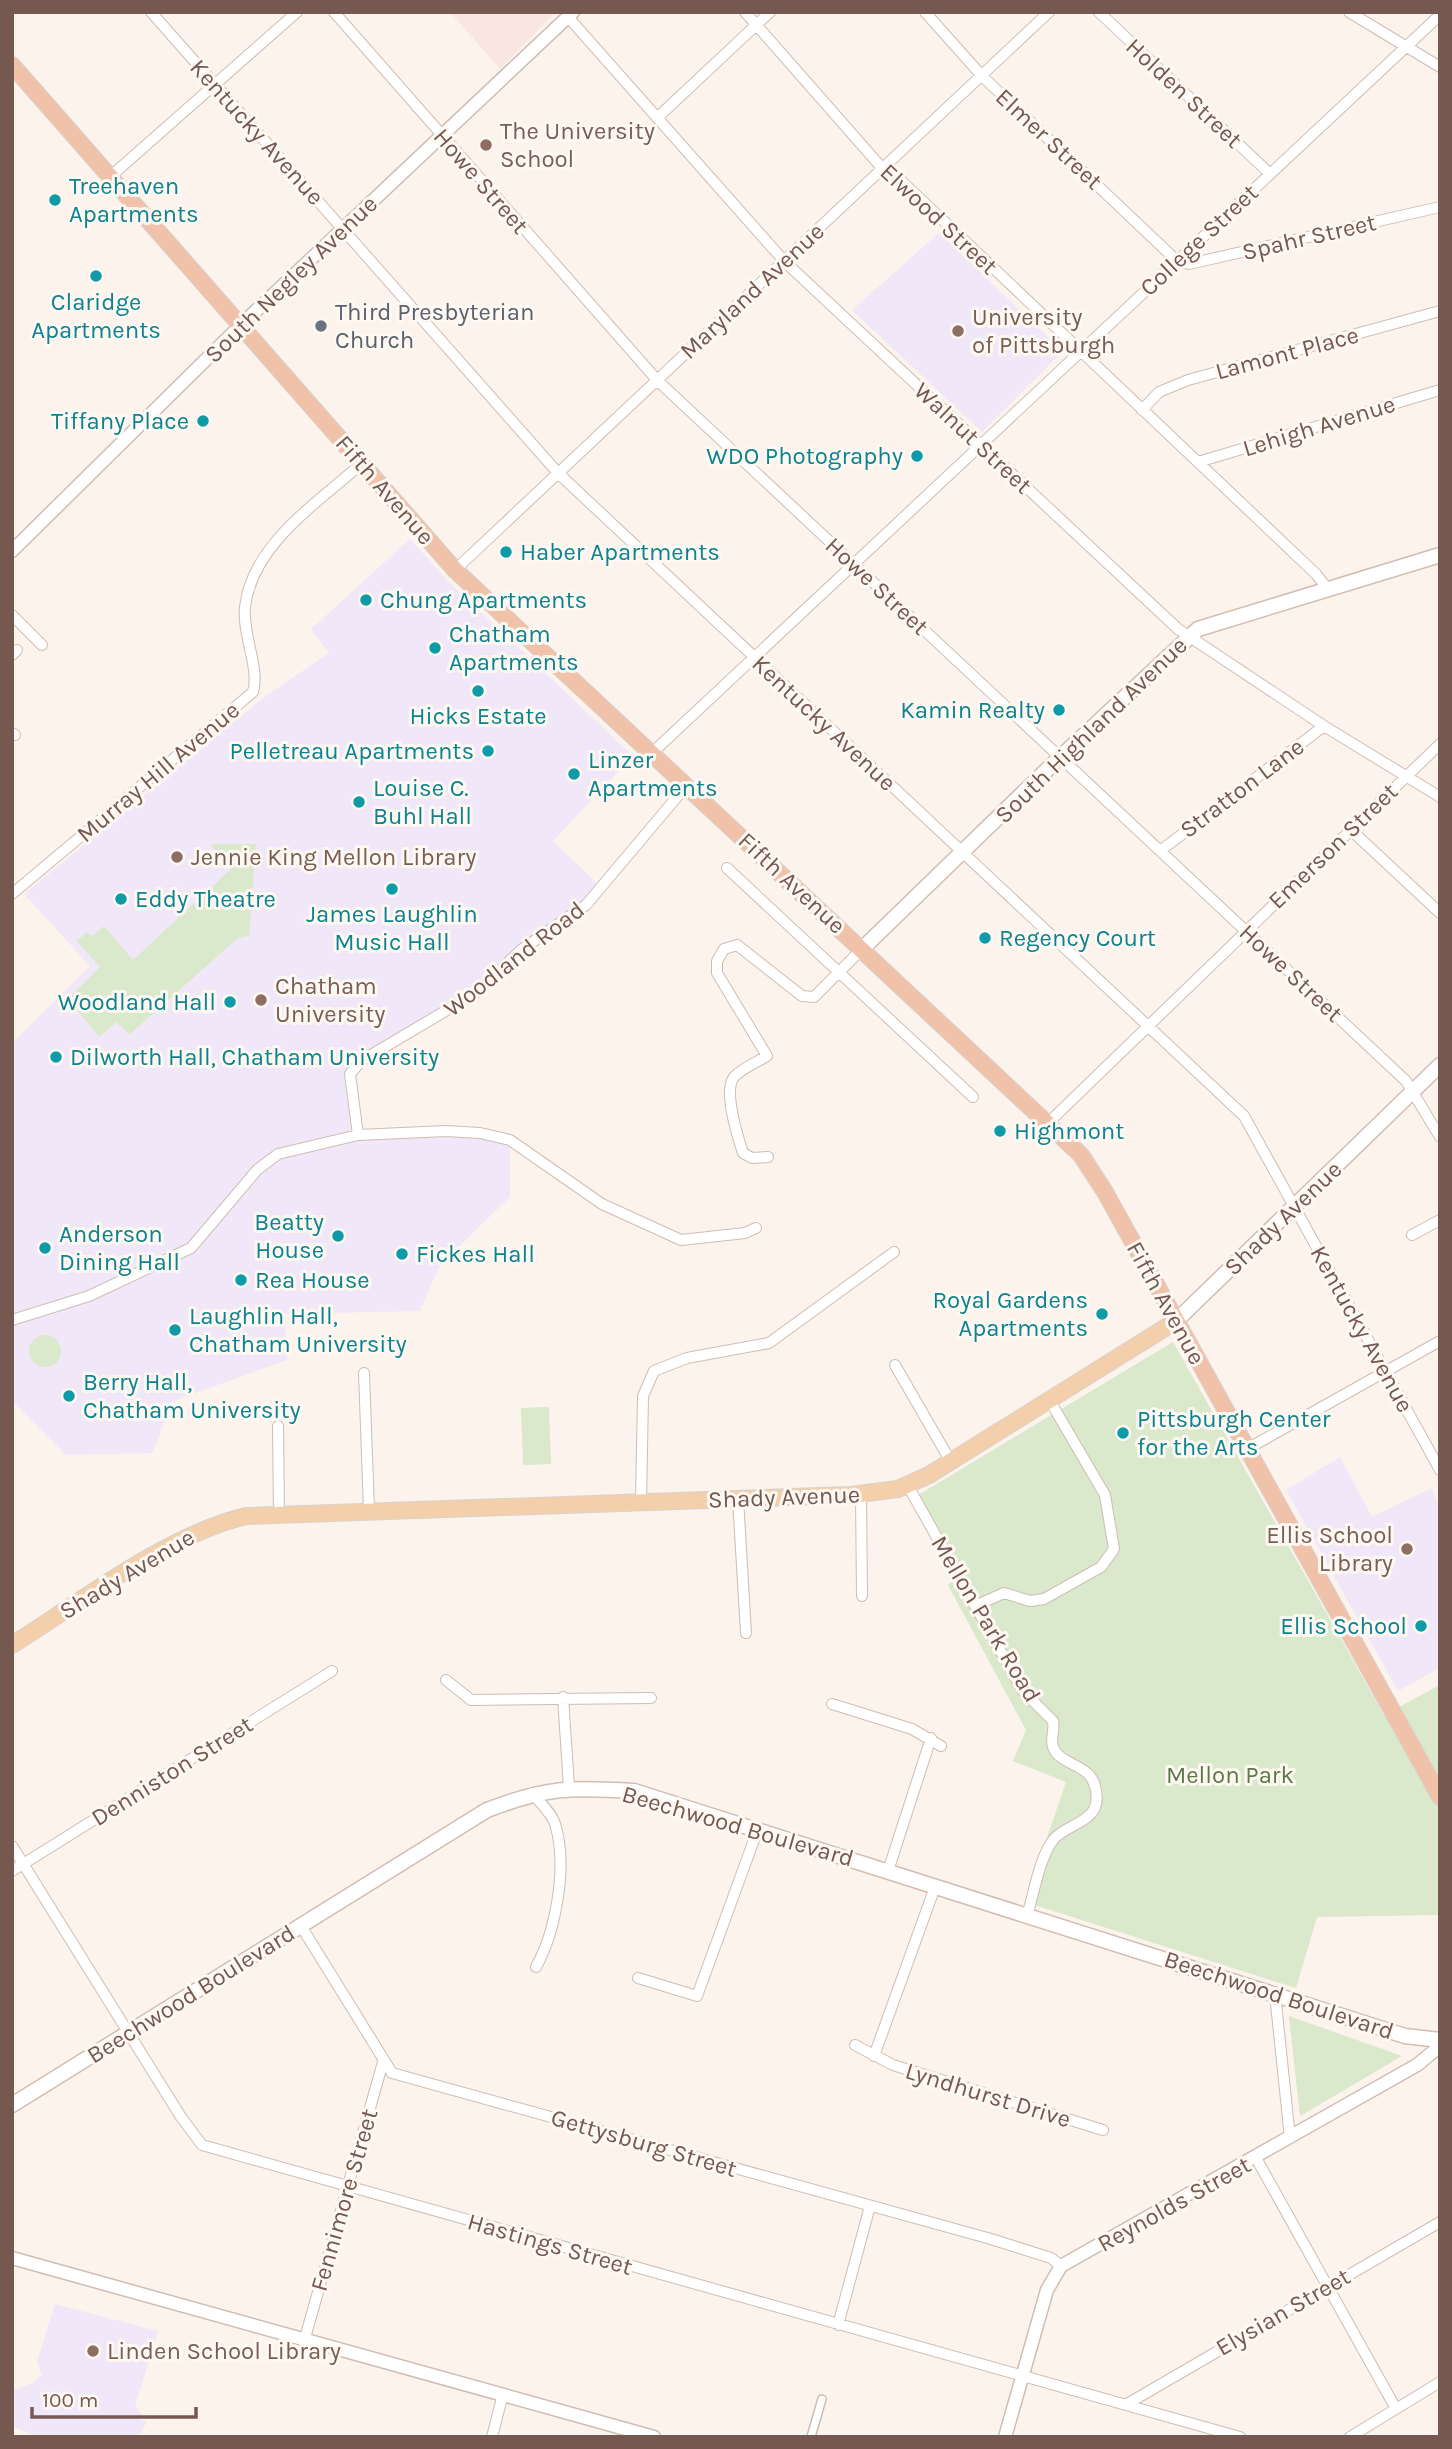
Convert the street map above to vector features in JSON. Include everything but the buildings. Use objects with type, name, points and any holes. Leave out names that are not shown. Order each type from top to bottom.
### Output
[{"type":"highway","name":"Fifth Avenue","points":[[12,65],[454,570],[1081,1155],[1440,1797]]},
{"type":"main road","name":"South Highland Avenue","points":[[862,949],[1060,757],[1198,629],[1440,555]]},
{"type":"main road","name":"Shady Avenue","points":[[12,1645],[181,1539],[212,1524],[246,1516],[861,1494],[908,1486],[951,1462],[1176,1321],[1440,1065]]},
{"type":"main road","name":"Beechwood Boulevard","points":[[12,2105],[487,1810],[532,1793],[569,1787],[634,1791],[1405,2036],[1440,2040]]},
{"type":"street","name":"Kentucky Avenue","points":[[151,12],[558,473],[1244,1116],[1440,1470]]},
{"type":"street","points":[[111,176],[297,12]]},
{"type":"street","name":"Howe Street","points":[[334,12],[657,380],[1414,1091],[1440,1138]]},
{"type":"street","name":"Elwood Street","points":[[746,12],[882,168],[892,172],[1327,588]]},
{"type":"street","points":[[659,117],[770,12]]},
{"type":"street","name":"Elmer Street","points":[[925,12],[982,76],[1177,261]]},
{"type":"street","name":"Maryland Avenue","points":[[454,570],[1049,12]]},
{"type":"street","name":"Holden Street","points":[[1098,12],[1269,173]]},
{"type":"street","points":[[1349,12],[1440,67]]},
{"type":"street","name":"South Negley Avenue","points":[[12,551],[240,326],[568,14]]},
{"type":"street","name":"Walnut Street","points":[[568,14],[784,261],[1187,637],[1440,797]]},
{"type":"street","name":"College Street","points":[[652,752],[1440,15]]},
{"type":"street","name":"Spahr Street","points":[[1177,261],[1189,264],[1440,207]]},
{"type":"street","name":"Lamont Place","points":[[1142,410],[1159,392],[1188,380],[1440,311]]},
{"type":"street","name":"Lehigh Avenue","points":[[1198,462],[1440,390]]},
{"type":"street","name":"Murray Hill Avenue","points":[[12,894],[253,692],[256,681],[246,641],[245,606],[254,576],[268,552],[283,534],[362,463]]},
{"type":"street","points":[[12,615],[42,645]]},
{"type":"street","name":"Stratton Lane","points":[[1160,851],[1324,726]]},
{"type":"street","name":"Emerson Street","points":[[1047,1124],[1440,744]]},
{"type":"street","name":"Woodland Road","points":[[358,1135],[350,1074],[361,1061],[480,991],[521,950],[586,905],[687,785]]},
{"type":"street","points":[[1351,830],[1440,913]]},
{"type":"street","points":[[727,868],[973,1097]]},
{"type":"street","points":[[768,1157],[752,1158],[743,1153],[736,1133],[729,1087],[734,1077],[766,1056],[718,973],[717,961],[724,949],[737,946],[802,996],[814,997],[862,949]]},
{"type":"street","points":[[12,1320],[89,1296],[191,1248],[257,1170],[278,1154],[358,1135],[446,1131],[480,1133],[510,1140],[601,1205],[681,1240],[744,1233],[756,1228]]},
{"type":"street","points":[[1412,1235],[1440,1220]]},
{"type":"street","points":[[640,1502],[643,1396],[654,1371],[687,1358],[769,1343],[894,1252]]},
{"type":"street","points":[[1247,1449],[1440,1341]]},
{"type":"street","points":[[895,1365],[951,1462]]},
{"type":"street","points":[[364,1373],[369,1510]]},
{"type":"street","points":[[975,1606],[1004,1593],[1030,1601],[1044,1599],[1101,1567],[1112,1555],[1114,1536],[1108,1501],[1050,1401]]},
{"type":"street","points":[[278,1426],[279,1513]]},
{"type":"street","name":"Mellon Park Road","points":[[908,1486],[1023,1691],[1052,1719],[1052,1743],[1055,1752],[1086,1770],[1095,1786],[1096,1799],[1090,1815],[1052,1842],[1027,1916]]},
{"type":"street","points":[[861,1494],[862,1596]]},
{"type":"street","points":[[738,1499],[746,1633]]},
{"type":"street","name":"Denniston Street","points":[[12,1871],[331,1671]]},
{"type":"street","points":[[446,1681],[471,1700],[651,1698]]},
{"type":"street","points":[[563,1698],[569,1787]]},
{"type":"street","points":[[832,1704],[931,1738],[942,1746]]},
{"type":"street","points":[[888,1871],[931,1738]]},
{"type":"street","points":[[532,1793],[555,1822],[560,1877],[556,1914],[547,1948],[536,1968]]},
{"type":"street","points":[[638,1978],[697,1996],[758,1829]]},
{"type":"street","name":"Hastings Street","points":[[12,1846],[202,2145],[1240,2437]]},
{"type":"street","name":"Lyndhurst Drive","points":[[874,2056],[935,1887]]},
{"type":"street","name":"Gettysburg Street","points":[[301,1926],[391,2073],[1051,2258],[1061,2266]]},
{"type":"street","points":[[1275,1994],[1290,2138]]},
{"type":"street","name":"Lyndhurst Drive","points":[[855,2045],[893,2065],[1103,2130]]},
{"type":"street","name":"Reynolds Street","points":[[1061,2266],[1421,2063],[1440,2046]]},
{"type":"street","name":"Fennimore Street","points":[[305,2337],[383,2062]]},
{"type":"street","points":[[1256,2158],[1395,2407]]},
{"type":"street","points":[[838,2325],[870,2206]]},
{"type":"street","name":"Elysian Street","points":[[1126,2404],[1440,2222]]},
{"type":"street","points":[[12,2258],[305,2337],[654,2437]]},
{"type":"street","points":[[1005,2437],[1025,2375],[1047,2290],[1061,2266]]},
{"type":"street","points":[[1350,2437],[1395,2407],[1440,2382]]},
{"type":"street","points":[[492,2437],[503,2394]]},
{"type":"street","points":[[811,2437],[822,2399]]},
{"type":"shaded area","points":[[450,12],[556,12],[500,69]]},
{"type":"shaded area","name":"University of Pittsburgh","points":[[939,233],[1063,351],[982,432],[852,310]]},
{"type":"shaded area","name":"Chatham University","points":[[410,539],[448,581],[633,756],[553,841],[601,887],[521,950],[479,991],[361,1061],[350,1074],[359,1135],[446,1131],[510,1140],[510,1197],[440,1265],[420,1311],[285,1314],[287,1360],[173,1401],[152,1453],[66,1455],[12,1401],[12,1043],[90,966],[24,894],[267,695],[329,653],[311,629]]},
{"type":"shaded area","points":[[1340,1457],[1372,1517],[1431,1488],[1440,1505],[1440,1668],[1398,1691],[1286,1490]]},
{"type":"shaded area","points":[[55,2304],[158,2331],[135,2406],[141,2414],[140,2419],[147,2422],[138,2437],[38,2437],[12,2426],[12,2391],[34,2382],[42,2375],[37,2362]]},
{"type":"green space","points":[[210,844],[256,844],[249,936],[238,938],[129,1035],[117,1022],[99,1037],[68,999],[100,967],[77,941],[87,932],[92,936],[104,926],[133,960],[231,869]]},
{"type":"green space","points":[[45,1335],[57,1339],[61,1351],[57,1363],[45,1367],[33,1363],[29,1351],[33,1339]]},
{"type":"green space","name":"Mellon Park","points":[[1173,1342],[1384,1715],[1440,1685],[1440,1915],[1317,1917],[1296,1988],[1025,1902],[1066,1782],[1013,1761],[1026,1730],[948,1585],[954,1580],[910,1500]]},
{"type":"green space","points":[[549,1407],[551,1464],[523,1465],[521,1408]]},
{"type":"green space","points":[[1289,2016],[1402,2056],[1300,2116]]},
{"type":"place","name":"The University School","points":[[486,145]]},
{"type":"place","name":"Treehaven Apartments","points":[[55,200]]},
{"type":"place","name":"Claridge Apartments","points":[[96,276]]},
{"type":"place","name":"Third Presbyterian Church","points":[[321,326]]},
{"type":"place","name":"University of Pittsburgh","points":[[958,331]]},
{"type":"place","name":"Tiffany Place","points":[[203,421]]},
{"type":"place","name":"WDO Photography","points":[[917,456]]},
{"type":"place","name":"Haber Apartments","points":[[506,552]]},
{"type":"place","name":"Chung Apartments","points":[[366,600]]},
{"type":"place","name":"Chatham Apartments","points":[[435,648]]},
{"type":"place","name":"Hicks Estate","points":[[478,691]]},
{"type":"place","name":"Kamin Realty","points":[[1059,710]]},
{"type":"place","name":"Pelletreau Apartments","points":[[488,751]]},
{"type":"place","name":"Linzer Apartments","points":[[574,774]]},
{"type":"place","name":"Louise C. Buhl Hall","points":[[359,802]]},
{"type":"place","name":"Jennie King Mellon Library","points":[[177,857]]},
{"type":"place","name":"James Laughlin Music Hall","points":[[392,889]]},
{"type":"place","name":"Eddy Theatre","points":[[121,899]]},
{"type":"place","name":"Regency Court","points":[[985,938]]},
{"type":"place","name":"Chatham University","points":[[261,1000]]},
{"type":"place","name":"Woodland Hall","points":[[230,1002]]},
{"type":"place","name":"Dilworth Hall, Chatham University","points":[[56,1057]]},
{"type":"place","name":"Highmont","points":[[1000,1131]]},
{"type":"place","name":"Beatty House","points":[[338,1236]]},
{"type":"place","name":"Anderson Dining Hall","points":[[45,1248]]},
{"type":"place","name":"Fickes Hall","points":[[402,1254]]},
{"type":"place","name":"Rea House","points":[[241,1280]]},
{"type":"place","name":"Royal Gardens Apartments","points":[[1102,1314]]},
{"type":"place","name":"Laughlin Hall, Chatham University","points":[[175,1330]]},
{"type":"place","name":"Berry Hall, Chatham University","points":[[69,1396]]},
{"type":"place","name":"Pittsburgh Center for the Arts","points":[[1123,1433]]},
{"type":"place","name":"Ellis School Library","points":[[1407,1549]]},
{"type":"place","name":"Ellis School","points":[[1421,1626]]},
{"type":"place","name":"Linden School Library","points":[[93,2351]]}]
